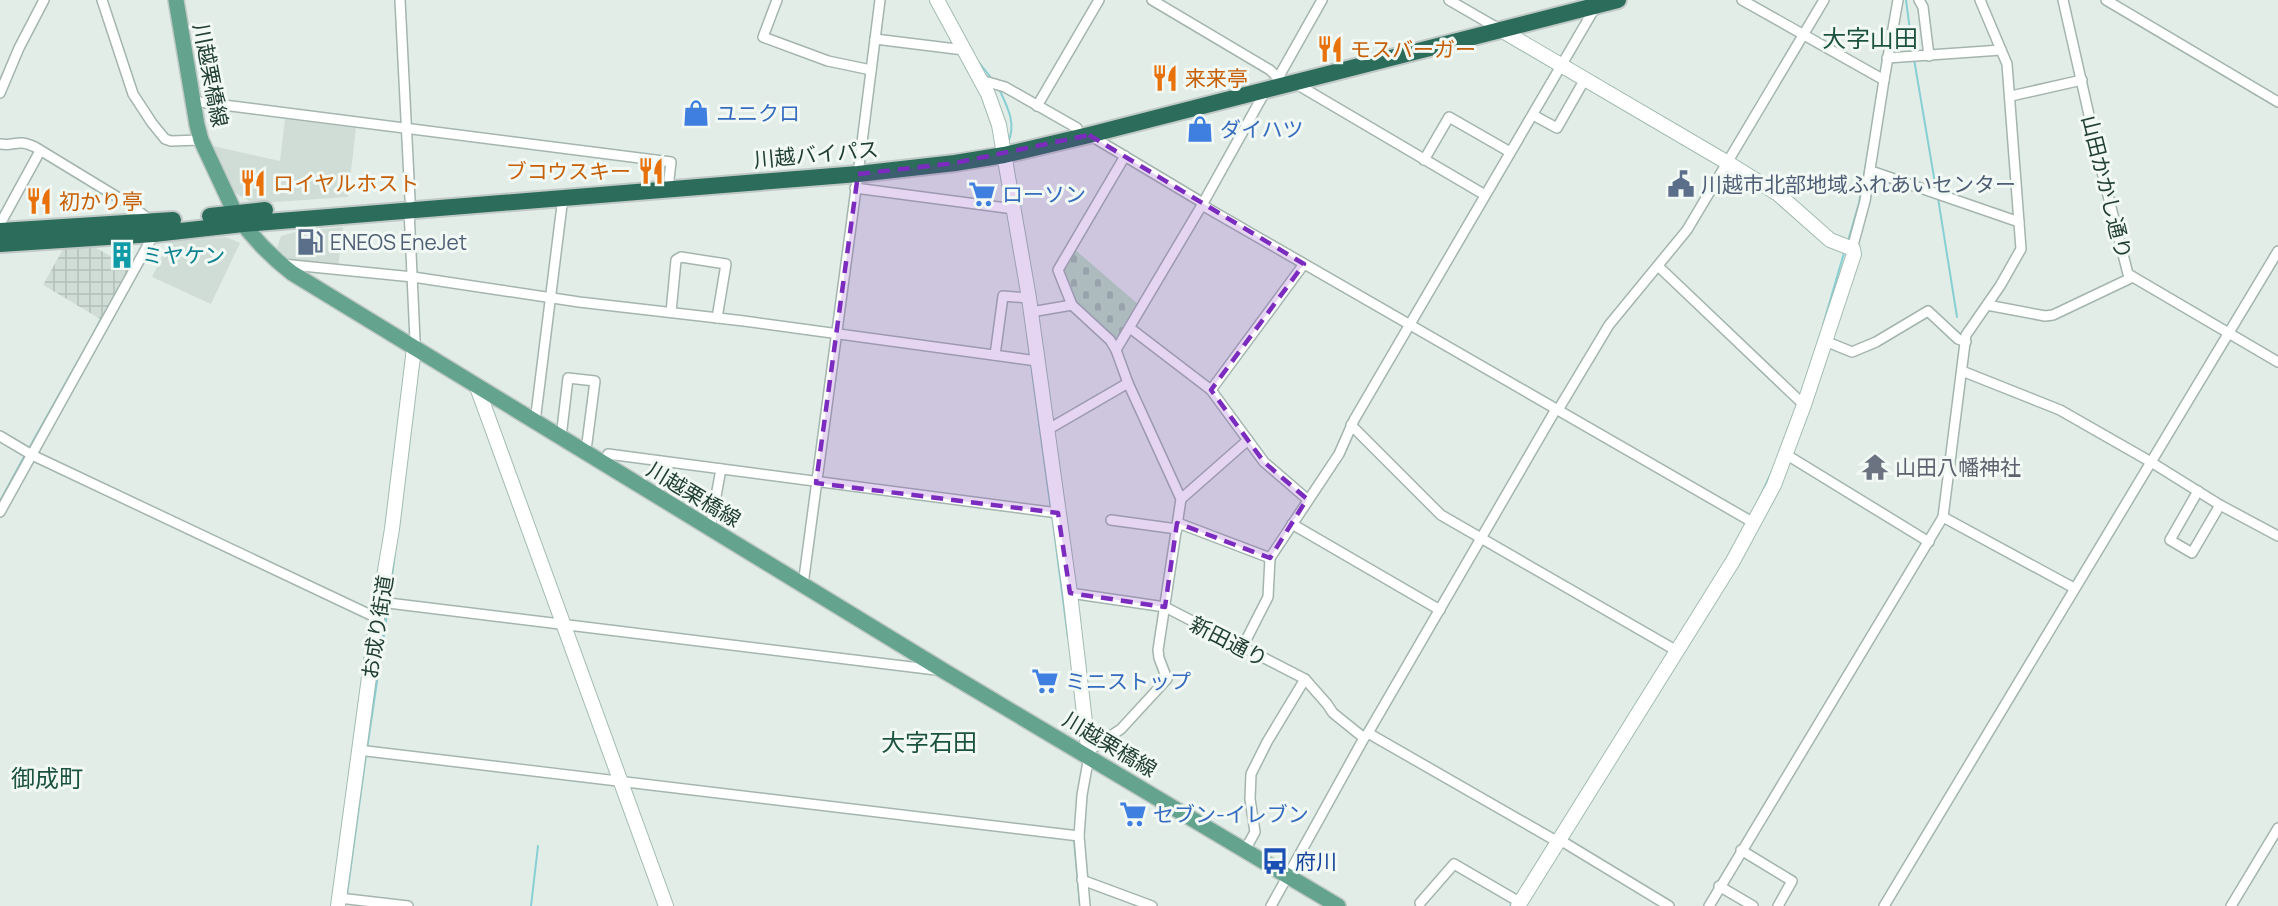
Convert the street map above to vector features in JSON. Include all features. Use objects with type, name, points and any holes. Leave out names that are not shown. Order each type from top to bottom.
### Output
[{"type":"highway","name":"川越バイパス","points":[[410,204],[563,197],[857,176],[953,155],[1004,150],[1083,132],[1589,3],[1618,0]]},
{"type":"highway","name":"川越バイパス","points":[[0,244],[239,218],[669,179],[857,176]]},
{"type":"highway","name":"川越バイパス","points":[[0,231],[153,228]]},
{"type":"main road","name":"川越栗橋線","points":[[176,0],[192,100],[201,140],[239,218],[280,264],[710,529],[944,670],[1090,753],[1338,906]]},
{"type":"street","points":[[0,93],[19,48],[44,0]]},
{"type":"street","points":[[102,0],[133,94],[152,123],[165,139],[171,141],[201,140]]},
{"type":"street","points":[[400,0],[407,128],[414,348]]},
{"type":"street","points":[[777,0],[763,37],[828,61],[871,70]]},
{"type":"street","points":[[803,585],[880,0]]},
{"type":"street","points":[[937,0],[981,80],[995,111],[1004,150],[1030,305],[1090,753],[1082,795],[1079,836],[1085,906]]},
{"type":"street","points":[[1037,106],[1099,0]]},
{"type":"street","points":[[1152,0],[1270,70],[1280,83],[1485,195]]},
{"type":"street","points":[[1116,351],[1203,204],[1280,83],[1322,0]]},
{"type":"street","points":[[1449,0],[1728,163],[1778,194],[1824,236],[1852,249]]},
{"type":"street","points":[[1742,0],[1884,80]]},
{"type":"street","points":[[1271,906],[1366,736],[1557,410],[1609,325],[1688,230],[1824,0]]},
{"type":"street","points":[[1420,903],[1454,864],[1520,904],[1754,523],[1786,455],[1853,257],[1852,249],[1865,201],[1898,0]]},
{"type":"street","points":[[1919,0],[1923,7],[1929,56]]},
{"type":"street","points":[[1708,906],[1943,517],[1966,334],[1987,305],[2021,249],[2007,64],[1980,0]]},
{"type":"street","name":"山田かかし通り","points":[[2063,0],[2128,274],[2278,362]]},
{"type":"street","points":[[2106,0],[2278,102]]},
{"type":"street","points":[[1242,648],[1268,597],[1270,558],[1339,454],[1351,425],[1562,66],[1589,3]]},
{"type":"street","points":[[875,39],[964,50]]},
{"type":"street","points":[[1887,58],[2001,50]]},
{"type":"street","points":[[1533,115],[1557,128],[1585,79]]},
{"type":"street","points":[[981,80],[1005,87],[1304,264],[1754,523]]},
{"type":"street","points":[[2010,96],[2082,80]]},
{"type":"street","points":[[192,100],[671,162],[669,179]]},
{"type":"street","points":[[1424,160],[1449,117],[1510,152]]},
{"type":"street","points":[[0,144],[7,146],[24,142],[132,206],[153,228],[0,512]]},
{"type":"street","points":[[0,224],[40,151]]},
{"type":"street","points":[[1090,753],[1121,729],[1167,679],[1158,650],[1181,499],[1128,383],[1116,351],[1110,340],[1072,305],[1058,270],[1125,156]]},
{"type":"street","points":[[1870,171],[2019,222]]},
{"type":"street","points":[[857,176],[1014,209]]},
{"type":"street","points":[[535,422],[563,197]]},
{"type":"street","points":[[1884,906],[2278,251]]},
{"type":"street","points":[[671,312],[676,260],[681,257],[726,264],[717,318]]},
{"type":"street","points":[[280,264],[413,278],[1037,361]]},
{"type":"street","points":[[1210,390],[1304,264]]},
{"type":"street","points":[[1658,266],[1804,405]]},
{"type":"street","points":[[1987,305],[2045,316],[2053,315],[2133,276]]},
{"type":"street","points":[[995,355],[1003,296],[1030,305],[1072,305]]},
{"type":"street","points":[[1825,341],[1852,352],[1876,342],[1929,311],[1958,339],[1966,342]]},
{"type":"street","points":[[1130,328],[1210,390],[1277,474],[1307,499]]},
{"type":"street","name":"お成り街道","points":[[339,902],[358,750],[406,424],[414,348]]},
{"type":"street","points":[[1962,371],[2060,410],[2220,505],[2278,536]]},
{"type":"street","points":[[558,436],[562,429],[568,378],[595,381],[587,443],[583,451]]},
{"type":"street","points":[[1047,430],[1128,383]]},
{"type":"street","points":[[477,387],[666,906]]},
{"type":"street","points":[[1351,425],[1441,515],[1677,651]]},
{"type":"street","points":[[0,436],[32,455],[377,618]]},
{"type":"street","points":[[1181,499],[1248,440]]},
{"type":"street","points":[[604,463],[608,454],[1058,513]]},
{"type":"street","points":[[1786,455],[1929,542]]},
{"type":"street","points":[[710,529],[721,469]]},
{"type":"street","points":[[2198,491],[2169,540],[2192,553],[2220,505]]},
{"type":"street","points":[[1943,517],[2074,588]]},
{"type":"street","points":[[1111,520],[1177,526],[1270,558]]},
{"type":"street","points":[[1292,524],[1440,610]]},
{"type":"street","name":"新田通り","points":[[1070,593],[1165,607],[1305,679],[1328,704],[1333,713],[1366,736],[1559,841],[1669,906]]},
{"type":"street","points":[[380,602],[944,670]]},
{"type":"street","points":[[1245,850],[1255,832],[1250,799],[1251,774],[1267,742],[1305,679]]},
{"type":"street","points":[[358,750],[1079,836]]},
{"type":"street","points":[[2231,906],[2278,828]]},
{"type":"street","points":[[1741,850],[1792,881],[1778,906]]},
{"type":"street","points":[[1082,880],[1152,906]]},
{"type":"street","points":[[1719,886],[1753,906]]},
{"type":"street","points":[[339,902],[408,906]]},
{"type":"highlighted area","points":[[1089,135],[1304,264],[1211,390],[1264,462],[1307,499],[1270,558],[1177,523],[1165,607],[1070,593],[1058,513],[816,483],[858,174],[955,163]]},
{"type":"shaded area","points":[[285,119],[356,128],[348,197],[260,203],[249,201],[234,192],[213,146],[280,161]]},
{"type":"shaded area","name":"ENEOS EneJet","points":[[343,227],[338,267],[290,260],[277,248],[281,236],[295,232]]},
{"type":"shaded area","points":[[226,237],[240,243],[211,304],[152,277],[169,242]]},
{"type":"shaded area","points":[[94,247],[131,267],[102,320],[43,285],[63,249]]},
{"type":"green space","points":[[1073,248],[1139,305],[1115,343],[1074,303],[1060,270]]},
{"type":"waterway","points":[[1906,0],[1913,53]]},
{"type":"waterway","points":[[1914,59],[1936,189]]},
{"type":"waterway","points":[[977,60],[992,79]]},
{"type":"waterway","points":[[999,89],[1008,108],[1011,122],[1012,129],[1008,142]]},
{"type":"waterway","points":[[1848,241],[1859,203],[1872,130]]},
{"type":"waterway","points":[[1938,198],[1957,317]]},
{"type":"waterway","points":[[1823,325],[1844,253]]},
{"type":"waterway","points":[[91,338],[101,319]]},
{"type":"waterway","points":[[1026,322],[1030,358]]},
{"type":"waterway","points":[[28,450],[78,361]]},
{"type":"waterway","points":[[1031,364],[1051,510]]},
{"type":"waterway","points":[[389,601],[415,392]]},
{"type":"waterway","points":[[0,501],[25,455]]},
{"type":"waterway","points":[[1759,499],[1773,469]]},
{"type":"waterway","points":[[1052,515],[1068,638]]},
{"type":"waterway","points":[[367,749],[388,607]]},
{"type":"waterway","points":[[347,895],[366,755]]},
{"type":"waterway","points":[[1077,807],[1080,786]]},
{"type":"waterway","points":[[1074,840],[1080,906]]},
{"type":"waterway","points":[[531,906],[538,846]]},
{"type":"waterway","points":[[1510,906],[1514,901]]},
{"type":"place","name":"モスバーガー","points":[[1330,49]]},
{"type":"place","name":"来来亭","points":[[1165,78]]},
{"type":"place","name":"ユニクロ","points":[[696,113]]},
{"type":"place","name":"ダイハツ","points":[[1200,129]]},
{"type":"place","name":"ブコウスキー","points":[[651,171]]},
{"type":"place","name":"ロイヤルホスト","points":[[253,183]]},
{"type":"place","name":"川越市北部地域ふれあいセンター","points":[[1681,184]]},
{"type":"place","name":"ローソン","points":[[982,194]]},
{"type":"place","name":"初かり亭","points":[[39,201]]},
{"type":"place","name":"ENEOS EneJet","points":[[310,242]]},
{"type":"place","name":"ミヤケン","points":[[122,255]]},
{"type":"place","name":"山田八幡神社","points":[[1875,467]]},
{"type":"place","name":"ミニストップ","points":[[1045,681]]},
{"type":"place","name":"セブン-イレブン","points":[[1133,814]]},
{"type":"place","name":"府川","points":[[1275,861]]},
{"type":"district","name":"大字山田","points":[[1870,37]]},
{"type":"district","name":"大字石田","points":[[929,741]]},
{"type":"district","name":"御成町","points":[[47,777]]}]
